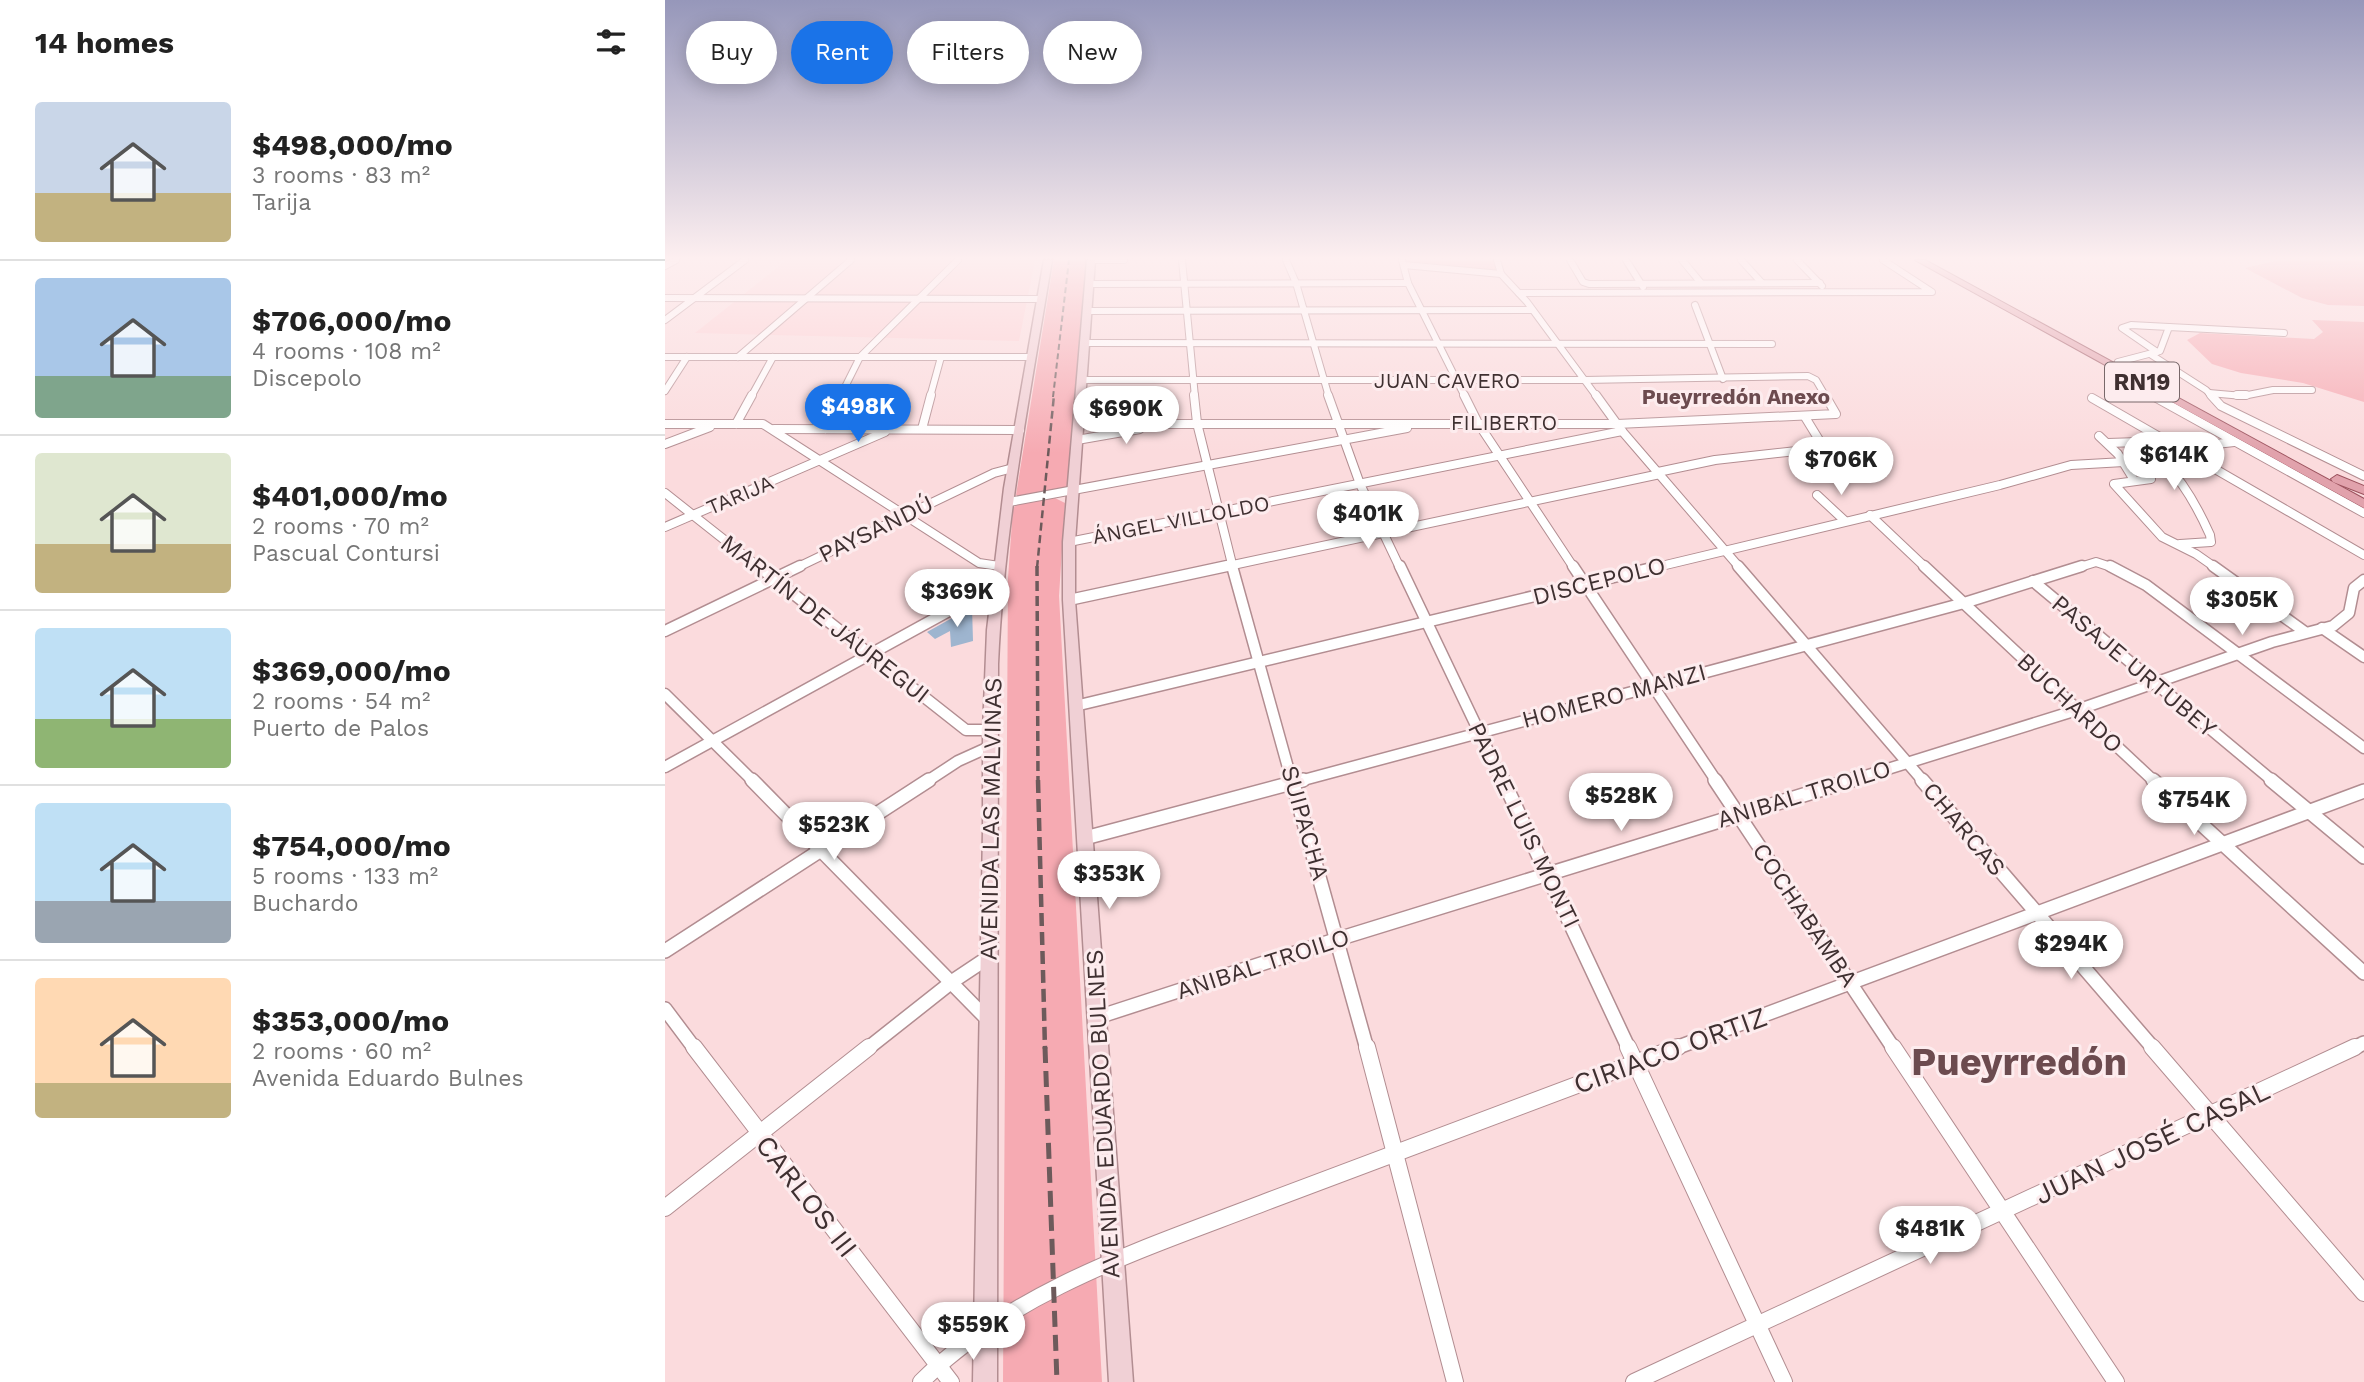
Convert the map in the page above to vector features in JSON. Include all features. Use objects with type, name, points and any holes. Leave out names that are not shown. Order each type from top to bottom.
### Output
[{"type":"main road","name":"AVENIDA LAS MALVINAS","points":[[985,1382],[990,739],[997,588],[1013,468],[1037,324]]},
{"type":"main road","name":"AVENIDA EDUARDO BULNES","points":[[1086,324],[1069,542],[1069,600],[1121,1382]]},
{"type":"main road","name":"RN19","points":[[2034,324],[2240,440],[2364,504]]},
{"type":"main road","name":"RN19","points":[[2049,324],[2364,492]]},
{"type":"street","points":[[738,357],[776,324]]},
{"type":"street","points":[[825,429],[860,357],[893,324]]},
{"type":"street","name":"SUIPACHA","points":[[1189,324],[1197,423],[1218,512],[1257,661],[1338,939],[1455,1382]]},
{"type":"street","name":"PADRE LUIS MONTI","points":[[1308,324],[1336,423],[1360,484],[1548,874],[1784,1382]]},
{"type":"street","name":"COCHABAMBA","points":[[1429,324],[1478,423],[2116,1382]]},
{"type":"street","name":"CHARCAS","points":[[1543,324],[1619,427],[2364,1293]]},
{"type":"street","points":[[1703,324],[1723,379]]},
{"type":"street","points":[[2284,333],[2131,325],[2122,328],[2209,393],[2221,406],[2301,448],[2364,476]]},
{"type":"street","points":[[2118,362],[2161,350],[2169,327]]},
{"type":"street","points":[[1085,343],[1772,344]]},
{"type":"street","points":[[665,357],[1032,357]]},
{"type":"street","points":[[665,391],[687,357]]},
{"type":"street","points":[[736,424],[773,357]]},
{"type":"street","points":[[922,429],[941,357]]},
{"type":"street","name":"JUAN CAVERO","points":[[1081,380],[1457,381],[1813,377],[1836,414]]},
{"type":"street","points":[[2123,380],[2240,440],[2364,513]]},
{"type":"street","points":[[2209,393],[2238,396],[2273,390],[2312,390]]},
{"type":"street","points":[[2092,398],[2364,555]]},
{"type":"street","name":"FILIBERTO","points":[[1077,432],[1170,423],[1478,423],[1619,427],[1836,414]]},
{"type":"street","points":[[1069,600],[1715,460],[1824,448],[1805,417]]},
{"type":"street","name":"FILIBERTO","points":[[1077,432],[1170,423]]},
{"type":"street","points":[[1009,502],[1404,429],[1419,423]]},
{"type":"street","points":[[665,444],[716,424]]},
{"type":"street","points":[[665,427],[762,424],[979,563],[999,566]]},
{"type":"street","points":[[665,427],[703,430]]},
{"type":"street","name":"ÁNGEL VILLOLDO","points":[[1069,542],[1500,456],[1619,427]]},
{"type":"street","points":[[771,429],[1020,429]]},
{"type":"street","name":"TARIJA","points":[[665,527],[891,429]]},
{"type":"street","points":[[2099,436],[2124,462],[2134,480]]},
{"type":"street","points":[[2181,448],[2240,440]]},
{"type":"street","points":[[2108,443],[2169,441]]},
{"type":"street","points":[[2143,442],[2166,461],[2188,486],[2210,535],[2211,542],[2177,544]]},
{"type":"street","name":"DISCEPOLO","points":[[1075,706],[2000,485],[2062,467],[2124,462]]},
{"type":"street","name":"PAYSANDÚ","points":[[665,631],[902,516],[994,473],[1013,468]]},
{"type":"street","points":[[2151,479],[2114,484],[2162,537],[2206,560],[2305,632]]},
{"type":"street","name":"MARTÍN DE JÁUREGUI","points":[[665,493],[965,730],[980,732],[990,739]]},
{"type":"street","points":[[1817,495],[1845,521]]},
{"type":"street","name":"BUCHARDO","points":[[1870,515],[2364,974]]},
{"type":"street","name":"HOMERO MANZI","points":[[1085,838],[1964,603],[2101,562],[2146,585],[2239,655]]},
{"type":"street","name":"ANIBAL TROILO","points":[[1098,1017],[1338,939],[2077,710],[2305,632],[2333,626],[2349,613],[2354,588],[2364,580]]},
{"type":"street","name":"PASAJE URTUBEY","points":[[2033,581],[2364,858]]},
{"type":"street","points":[[665,767],[976,596],[997,588]]},
{"type":"street","points":[[2322,628],[2364,657]]},
{"type":"street","points":[[2239,655],[2364,748]]},
{"type":"street","points":[[665,694],[953,981],[988,1020]]},
{"type":"street","points":[[665,951],[990,739]]},
{"type":"street","name":"CIRIACO ORTIZ","points":[[921,1382],[938,1364],[986,1329],[1063,1283],[1394,1153],[2364,791]]},
{"type":"street","points":[[665,1208],[953,981],[989,957]]},
{"type":"street","name":"CARLOS III","points":[[665,1009],[951,1382]]},
{"type":"street","name":"JUAN JOSÉ CASAL","points":[[1634,1382],[2364,1043]]},
{"type":"shaded area","points":[[706,324],[1022,324],[1019,341],[695,333]]},
{"type":"shaded area","points":[[1044,324],[1084,324],[1069,484],[1066,489],[1023,497],[1016,495]]},
{"type":"shaded area","points":[[2316,324],[2364,324],[2364,402],[2303,383],[2241,373],[2212,364],[2187,340],[2200,333],[2314,339],[2323,332]]},
{"type":"shaded area","points":[[1055,498],[1065,503],[1059,596],[1102,1382],[1003,1382],[1008,578],[1013,508],[1018,504]]},
{"type":"building","points":[[972,607],[973,641],[951,647],[950,631],[935,639],[927,632]]},
{"type":"railway","points":[[1053,397],[1061,324]]},
{"type":"railway","points":[[1037,568],[1054,395]]},
{"type":"railway","points":[[1037,568],[1038,782]]},
{"type":"railway","points":[[1038,780],[1045,1049]]},
{"type":"railway","points":[[1045,1047],[1057,1382]]},
{"type":"district","name":"Pueyrredón Anexo","points":[[1736,397]]},
{"type":"district","name":"Pueyrredón","points":[[2019,1062]]}]
